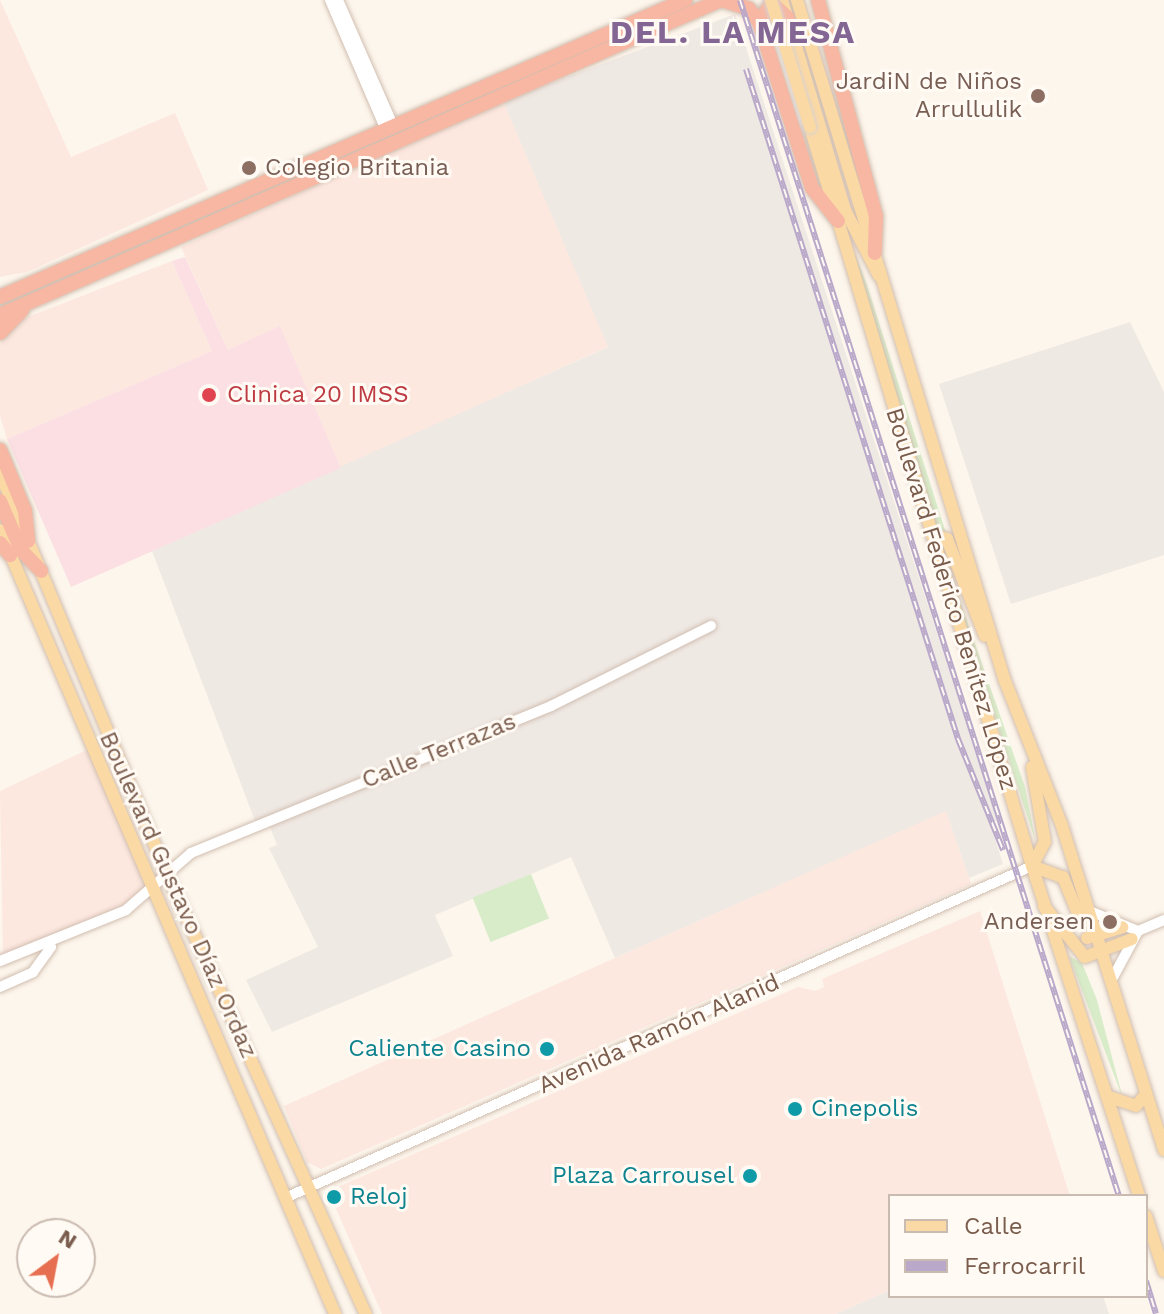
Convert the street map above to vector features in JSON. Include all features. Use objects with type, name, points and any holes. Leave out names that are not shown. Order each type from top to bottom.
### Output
[{"type":"highway","points":[[0,297],[685,0]]},
{"type":"highway","points":[[0,315],[722,0],[749,9],[759,22],[812,188],[838,221]]},
{"type":"highway","points":[[818,0],[876,216],[875,253]]},
{"type":"highway","points":[[759,22],[772,3],[788,18]]},
{"type":"highway","points":[[0,287],[32,282]]},
{"type":"highway","points":[[0,333],[30,302]]},
{"type":"highway","points":[[0,450],[25,511],[28,541]]},
{"type":"highway","points":[[0,501],[21,550],[41,571]]},
{"type":"main road","name":"Boulevard Federico Benítez López","points":[[771,0],[1044,906],[1138,1194]]},
{"type":"main road","points":[[782,0],[845,210],[884,281]]},
{"type":"main road","name":"Boulevard Federico Benítez López","points":[[797,0],[1000,667],[1085,909],[1095,954],[1164,1150]]},
{"type":"main road","name":"Boulevard Gustavo Díaz Ordaz","points":[[2,477],[167,874],[366,1314]]},
{"type":"main road","name":"Boulevard Gustavo Díaz Ordaz","points":[[0,530],[5,549],[335,1314]]},
{"type":"main road","points":[[932,535],[947,539],[1000,667]]},
{"type":"main road","points":[[1030,748],[1045,836],[1032,866],[1063,877],[1090,937],[1122,927]]},
{"type":"main road","points":[[1044,906],[1079,954],[1095,954],[1135,935]]},
{"type":"main road","points":[[1095,954],[1110,1013],[1125,1034]]},
{"type":"main road","points":[[1109,1097],[1136,1106],[1146,1094]]},
{"type":"main road","points":[[1148,1222],[1164,1271]]},
{"type":"street","points":[[330,0],[389,126]]},
{"type":"street","points":[[338,0],[389,126]]},
{"type":"street","name":"Calle Terrazas","points":[[153,891],[191,853],[551,706],[711,626]]},
{"type":"street","name":"Avenida Ramón Alanid","points":[[285,1198],[1032,866]]},
{"type":"street","points":[[0,961],[51,947],[153,891]]},
{"type":"street","points":[[1085,909],[1135,935]]},
{"type":"street","points":[[1109,989],[1135,935],[1164,920]]},
{"type":"street","points":[[0,987],[33,972],[51,947]]},
{"type":"shaded area","points":[[0,0],[71,157],[175,113],[208,190],[27,272],[0,277]]},
{"type":"shaded area","points":[[735,14],[998,820],[990,823],[1003,864],[969,878],[946,811],[615,958],[571,857],[435,915],[453,956],[272,1032],[246,980],[318,947],[269,848],[277,845],[268,822],[257,826],[152,551],[608,347],[503,101]]},
{"type":"shaded area","points":[[503,101],[609,346],[341,468],[280,327],[228,350],[181,247]]},
{"type":"shaded area","name":"Clinica 20 IMSS","points":[[185,257],[228,350],[280,326],[341,468],[71,587],[7,439],[212,351],[172,261]]},
{"type":"shaded area","points":[[172,261],[212,351],[7,439],[0,416],[0,344],[7,333],[25,318]]},
{"type":"shaded area","points":[[1130,322],[1164,392],[1164,555],[1011,604],[939,384]]},
{"type":"shaded area","points":[[93,747],[155,895],[3,962],[0,791]]},
{"type":"shaded area","points":[[946,810],[971,884],[321,1169],[307,1162],[284,1106]]},
{"type":"shaded area","name":"Plaza Carrousel","points":[[980,911],[1069,1194],[888,1194],[888,1291],[836,1314],[382,1314],[330,1195],[340,1186],[798,987],[815,991],[824,987],[822,979]]},
{"type":"shaded area","points":[[888,1291],[888,1298],[1104,1298],[1109,1314],[836,1314]]},
{"type":"green space","points":[[850,242],[867,285],[946,533],[935,524]]},
{"type":"green space","points":[[939,540],[1025,787],[1036,843],[968,635]]},
{"type":"green space","points":[[531,874],[549,919],[491,942],[473,898]]},
{"type":"green space","points":[[1069,956],[1082,963],[1097,1000],[1123,1099]]},
{"type":"railway","points":[[740,0],[1118,1194]]},
{"type":"railway","points":[[746,69],[958,739],[1003,850]]},
{"type":"railway","points":[[1148,1288],[1156,1314]]},
{"type":"place","name":"JardiN de Niños Arrullulik","points":[[1038,96]]},
{"type":"place","name":"Colegio Britania","points":[[249,168]]},
{"type":"place","name":"Clinica 20 IMSS","points":[[209,395]]},
{"type":"place","name":"Andersen","points":[[1110,922]]},
{"type":"place","name":"Caliente Casino","points":[[547,1049]]},
{"type":"place","name":"Cinepolis","points":[[795,1109]]},
{"type":"place","name":"Plaza Carrousel","points":[[750,1176]]},
{"type":"place","name":"Reloj","points":[[334,1197]]},
{"type":"district","name":"DEL. LA MESA","points":[[733,32]]}]
